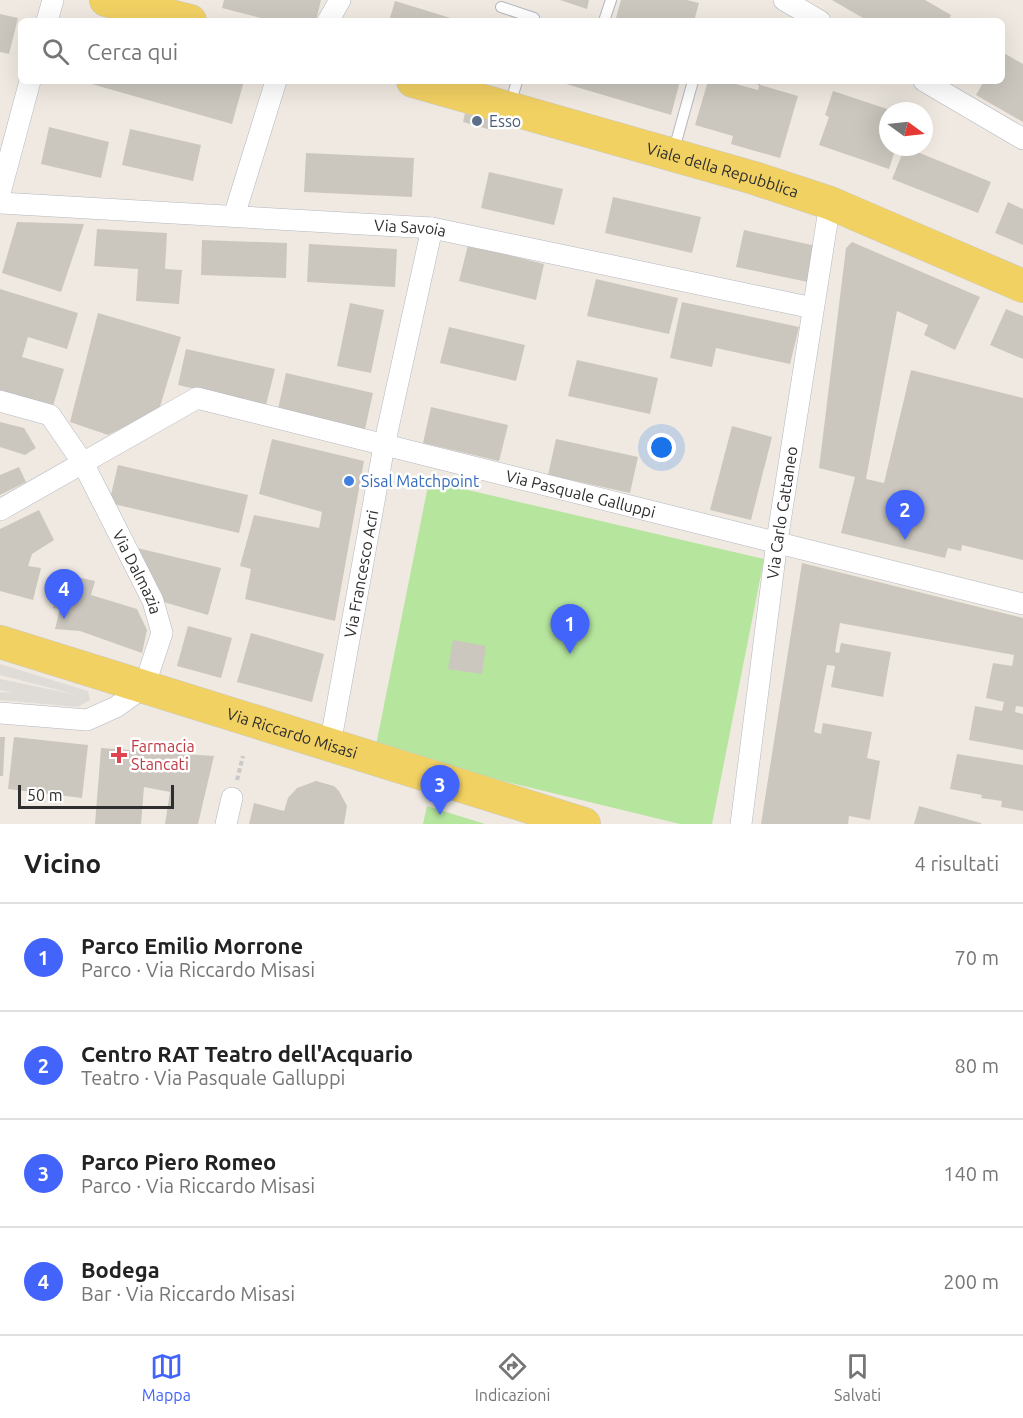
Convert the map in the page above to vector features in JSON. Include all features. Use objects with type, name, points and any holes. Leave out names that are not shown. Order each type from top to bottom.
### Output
[{"type":"main road","points":[[106,0],[178,18]]},
{"type":"main road","name":"Viale della Repubblica","points":[[434,84],[513,95],[672,155],[754,178],[830,203],[1023,286]]},
{"type":"main road","name":"Via Riccardo Misasi","points":[[0,642],[584,824]]},
{"type":"street","points":[[48,18],[53,0]]},
{"type":"street","points":[[330,18],[340,0]]},
{"type":"street","points":[[784,0],[815,18]]},
{"type":"street","points":[[0,193],[29,84]]},
{"type":"street","points":[[234,216],[275,84]]},
{"type":"street","points":[[929,84],[1023,139]]},
{"type":"street","name":"Via Savoia","points":[[0,203],[432,228],[813,308]]},
{"type":"street","name":"Via Carlo Cattaneo","points":[[741,824],[777,540],[830,203]]},
{"type":"street","name":"Via Francesco Acri","points":[[330,745],[384,446],[432,228]]},
{"type":"street","name":"Via Pasquale Galluppi","points":[[0,510],[196,399],[777,540],[1023,603]]},
{"type":"street","name":"Via Dalmazia","points":[[0,401],[50,415],[83,464],[156,611],[162,633],[144,687]]},
{"type":"street","points":[[0,713],[87,720],[116,707],[144,687]]},
{"type":"street","points":[[226,824],[232,798]]},
{"type":"lane","points":[[605,18],[611,0]]},
{"type":"lane","points":[[501,7],[532,18]]},
{"type":"lane","points":[[672,155],[692,84]]},
{"type":"green space","points":[[429,481],[764,559],[712,824],[680,824],[375,750]]},
{"type":"green space","points":[[427,806],[485,824],[423,824]]},
{"type":"shaded area","points":[[0,664],[88,691],[90,700],[78,707],[0,700],[0,692],[13,693],[0,690],[0,679],[78,695],[0,675]]},
{"type":"building","points":[[224,0],[321,0],[317,18],[260,18],[222,8]]},
{"type":"building","points":[[560,0],[589,0],[587,9]]},
{"type":"building","points":[[621,0],[687,0],[699,3],[695,18],[616,18]]},
{"type":"building","points":[[832,0],[925,0],[951,15],[950,18],[863,18]]},
{"type":"building","points":[[395,1],[450,18],[390,18]]},
{"type":"building","points":[[0,14],[18,18],[9,54],[0,52]]},
{"type":"building","points":[[1005,54],[1023,64],[1023,122],[976,95],[982,84],[1005,84]]},
{"type":"building","points":[[92,84],[243,84],[232,124]]},
{"type":"building","points":[[566,84],[679,84],[671,115]]},
{"type":"building","points":[[707,84],[736,84],[758,90],[759,85],[756,84],[760,84],[798,96],[780,158],[731,144],[733,136],[695,125]]},
{"type":"building","points":[[833,91],[879,106],[879,156],[893,156],[889,169],[819,145],[829,117],[825,115]]},
{"type":"building","points":[[465,113],[494,121],[491,130],[463,122]]},
{"type":"building","points":[[49,127],[109,142],[101,178],[41,164]]},
{"type":"building","points":[[130,129],[201,145],[193,181],[122,165]]},
{"type":"building","points":[[306,153],[414,158],[412,197],[304,192]]},
{"type":"building","points":[[901,156],[927,156],[991,182],[978,213],[892,179]]},
{"type":"building","points":[[489,172],[563,189],[554,225],[481,208]]},
{"type":"building","points":[[613,197],[701,217],[692,253],[605,233]]},
{"type":"building","points":[[1008,202],[1023,209],[1023,245],[995,233]]},
{"type":"building","points":[[17,222],[84,224],[61,292],[2,273]]},
{"type":"building","points":[[97,229],[167,233],[165,269],[182,270],[179,304],[136,301],[138,269],[94,266]]},
{"type":"building","points":[[744,230],[816,246],[808,282],[736,267]]},
{"type":"building","points":[[202,240],[287,243],[286,278],[201,275]]},
{"type":"building","points":[[852,242],[980,297],[955,350],[924,335],[928,325],[897,311],[866,479],[884,483],[911,370],[1023,398],[1023,560],[962,545],[961,551],[948,548],[945,558],[841,533],[855,477],[819,468],[846,248]]},
{"type":"building","points":[[309,244],[397,249],[395,287],[307,282]]},
{"type":"building","points":[[468,245],[544,264],[536,300],[459,281]]},
{"type":"building","points":[[596,279],[678,298],[669,334],[587,316]]},
{"type":"building","points":[[0,289],[78,313],[67,349],[28,337],[22,357],[64,369],[53,406],[0,390]]},
{"type":"building","points":[[682,302],[799,327],[790,364],[716,348],[712,367],[670,358]]},
{"type":"building","points":[[350,303],[384,310],[371,373],[337,366]]},
{"type":"building","points":[[1006,309],[1023,316],[1023,359],[990,345]]},
{"type":"building","points":[[98,313],[181,337],[159,410],[108,435],[70,422]]},
{"type":"building","points":[[449,327],[525,345],[516,381],[440,363]]},
{"type":"building","points":[[186,349],[275,369],[266,405],[178,385]]},
{"type":"building","points":[[577,360],[658,378],[650,414],[568,396]]},
{"type":"building","points":[[286,373],[373,393],[365,429],[278,409]]},
{"type":"building","points":[[431,407],[508,425],[499,461],[423,443]]},
{"type":"building","points":[[0,422],[24,428],[36,448],[25,455],[0,447]]},
{"type":"building","points":[[732,426],[772,437],[751,520],[710,510]]},
{"type":"building","points":[[272,439],[364,461],[335,621],[245,599],[251,569],[240,566],[254,515],[319,528],[322,512],[259,494]]},
{"type":"building","points":[[556,439],[638,457],[630,493],[548,475]]},
{"type":"building","points":[[118,465],[248,495],[239,533],[109,503]]},
{"type":"building","points":[[19,467],[26,482],[0,495],[0,475]]},
{"type":"building","points":[[39,510],[54,540],[32,554],[28,566],[41,568],[33,600],[0,591],[0,529]]},
{"type":"building","points":[[133,547],[221,568],[208,615],[160,601]]},
{"type":"building","points":[[802,563],[1023,618],[1023,707],[1016,706],[1015,712],[1023,714],[1023,750],[969,740],[975,706],[1002,711],[1004,702],[986,698],[993,663],[1012,666],[1014,655],[840,623],[835,652],[839,653],[841,643],[891,652],[883,697],[831,687],[835,666],[827,665],[814,732],[821,734],[823,723],[872,732],[867,758],[880,761],[870,820],[849,816],[848,824],[761,824]]},
{"type":"building","points":[[64,574],[95,581],[91,595],[137,609],[147,630],[142,653],[80,631],[55,629],[60,609],[53,608]]},
{"type":"building","points":[[188,626],[232,638],[221,678],[177,666]]},
{"type":"building","points":[[251,633],[324,654],[312,702],[237,682]]},
{"type":"building","points":[[453,640],[486,646],[482,674],[448,669]]},
{"type":"building","points":[[0,737],[5,737],[3,776],[0,776]]},
{"type":"building","points":[[14,737],[88,745],[82,798],[8,789]]},
{"type":"building","points":[[101,748],[214,756],[198,824],[165,824],[170,792],[144,787],[141,824],[95,824]]},
{"type":"building","points":[[957,754],[1023,765],[1023,811],[1001,807],[1002,801],[950,789]]},
{"type":"building","points":[[316,781],[334,786],[339,791],[347,806],[344,824],[249,824],[254,803],[284,811],[288,798],[297,788]]},
{"type":"building","points":[[919,806],[981,823],[981,824],[914,824]]},
{"type":"place","name":"Esso","points":[[477,121]]},
{"type":"place","name":"Sisal Matchpoint","points":[[349,481]]},
{"type":"place","name":"Centro RAT Teatro dell'Acquario","points":[[905,540]]},
{"type":"place","name":"Bodega","points":[[64,619]]},
{"type":"place","name":"Parco Emilio Morrone","points":[[570,654]]},
{"type":"place","name":"Farmacia Stancati","points":[[119,755]]},
{"type":"place","name":"Parco Piero Romeo","points":[[440,815]]}]
